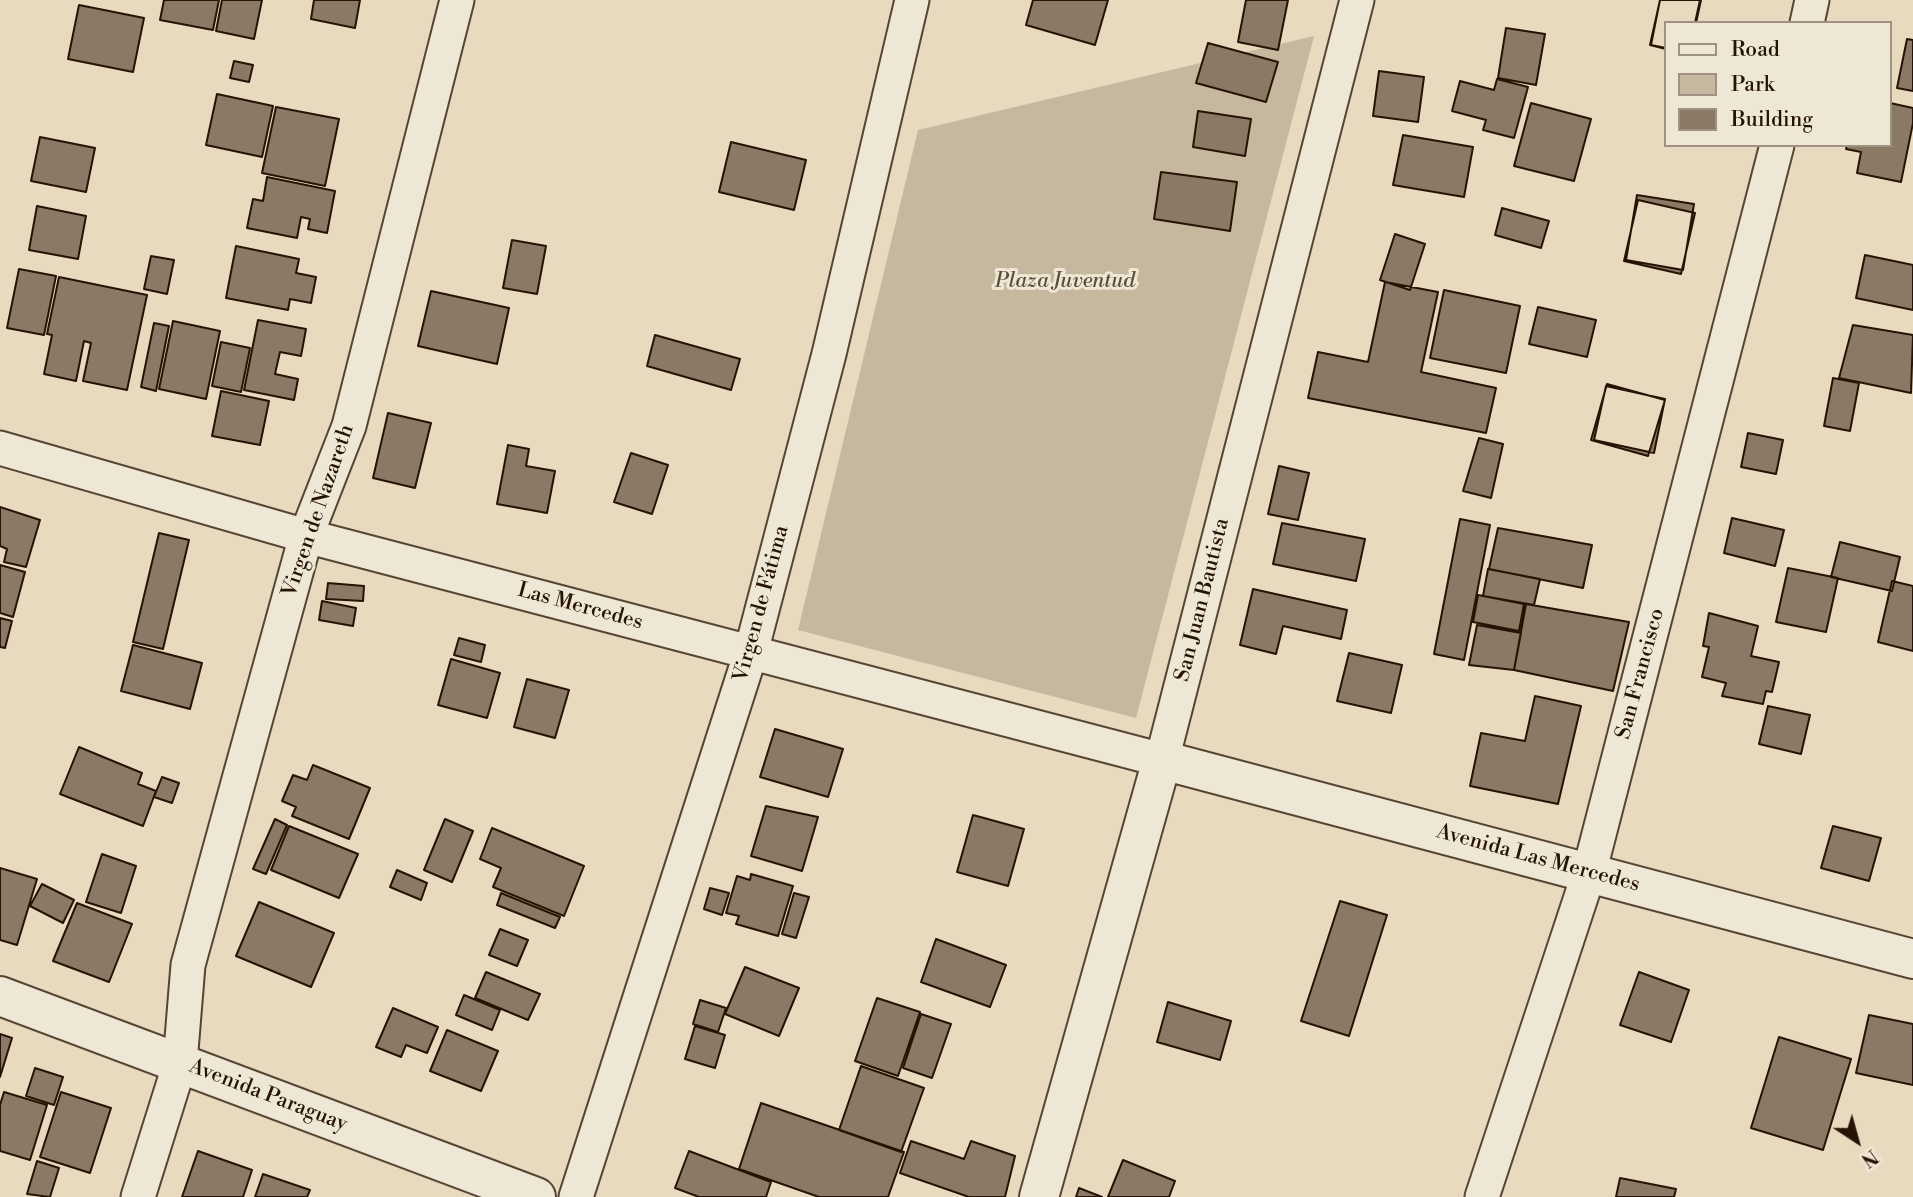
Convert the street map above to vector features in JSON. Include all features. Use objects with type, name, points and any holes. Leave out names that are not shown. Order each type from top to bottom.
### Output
[{"type":"street","name":"Virgen de Nazareth","points":[[138,1197],[180,1063],[188,965],[306,536],[349,426],[457,0]]},
{"type":"street","name":"Virgen de Fátima","points":[[576,1197],[751,652],[829,354],[912,0]]},
{"type":"street","name":"San Juan Bautista","points":[[1040,1197],[1162,760],[1357,0]]},
{"type":"street","points":[[1807,21],[1812,0]]},
{"type":"street","name":"San Francisco","points":[[1482,1197],[1589,873],[1776,147]]},
{"type":"street","name":"Las Mercedes","points":[[0,448],[306,536],[1162,760]]},
{"type":"street","name":"Avenida Las Mercedes","points":[[1162,760],[1913,959]]},
{"type":"street","name":"Avenida Paraguay","points":[[0,996],[536,1197]]},
{"type":"green space","name":"Plaza Juventud","points":[[1314,36],[1136,718],[798,630],[918,130]]},
{"type":"building","points":[[164,0],[219,0],[213,30],[160,20]]},
{"type":"building","points":[[222,0],[262,0],[254,39],[216,31]]},
{"type":"building","points":[[314,0],[360,0],[355,28],[311,19]]},
{"type":"building","points":[[1033,0],[1108,0],[1095,45],[1026,25]]},
{"type":"building","points":[[1246,0],[1288,0],[1278,50],[1238,42]]},
{"type":"building","points":[[1660,0],[1701,0],[1696,21],[1664,21],[1664,48],[1651,45]]},
{"type":"building","points":[[1660,0],[1700,0],[1695,21],[1664,21],[1664,48],[1650,45]]},
{"type":"building","points":[[79,5],[144,18],[133,72],[68,59]]},
{"type":"building","points":[[1506,28],[1545,34],[1536,85],[1498,78]]},
{"type":"building","points":[[1907,39],[1913,40],[1913,91],[1897,88]]},
{"type":"building","points":[[1208,43],[1278,62],[1266,102],[1196,83]]},
{"type":"building","points":[[234,61],[253,65],[249,82],[230,78]]},
{"type":"building","points":[[1379,71],[1424,77],[1418,122],[1373,116]]},
{"type":"building","points":[[1497,79],[1528,87],[1514,138],[1483,130],[1486,120],[1452,111],[1460,81],[1494,90]]},
{"type":"building","points":[[217,94],[273,106],[262,157],[206,145]]},
{"type":"building","points":[[1531,103],[1591,119],[1574,181],[1514,166]]},
{"type":"building","points":[[1892,103],[1913,108],[1913,123],[1901,182],[1857,173],[1861,152],[1846,149],[1892,147]]},
{"type":"building","points":[[276,107],[339,119],[325,186],[262,173]]},
{"type":"building","points":[[1198,111],[1251,119],[1245,156],[1193,147]]},
{"type":"building","points":[[1403,135],[1473,147],[1464,197],[1393,185]]},
{"type":"building","points":[[40,137],[95,148],[86,192],[31,181]]},
{"type":"building","points":[[731,142],[806,160],[794,210],[719,192]]},
{"type":"building","points":[[1161,172],[1237,182],[1230,231],[1154,219]]},
{"type":"building","points":[[267,177],[335,191],[327,233],[308,229],[310,219],[301,217],[297,238],[247,228],[253,199],[263,201]]},
{"type":"building","points":[[1637,195],[1694,204],[1683,270],[1626,260]]},
{"type":"building","points":[[1638,200],[1695,213],[1681,274],[1624,261]]},
{"type":"building","points":[[37,206],[86,216],[78,259],[29,250]]},
{"type":"building","points":[[1502,208],[1549,221],[1541,248],[1495,235]]},
{"type":"building","points":[[1395,234],[1425,244],[1410,290],[1380,280]]},
{"type":"building","points":[[512,240],[546,246],[537,294],[503,288]]},
{"type":"building","points":[[236,246],[299,259],[296,273],[316,277],[311,303],[290,299],[288,310],[226,298]]},
{"type":"building","points":[[1865,255],[1913,265],[1913,310],[1856,298]]},
{"type":"building","points":[[151,256],[174,260],[167,294],[144,289]]},
{"type":"building","points":[[19,269],[56,276],[44,335],[7,328]]},
{"type":"building","points":[[59,277],[147,295],[127,390],[83,381],[91,343],[84,341],[76,381],[44,374],[52,335],[47,334]]},
{"type":"building","points":[[1385,282],[1438,292],[1421,372],[1496,388],[1486,433],[1308,398],[1318,352],[1368,362]]},
{"type":"building","points":[[1444,290],[1520,306],[1506,373],[1430,358]]},
{"type":"building","points":[[431,291],[509,308],[497,364],[418,346]]},
{"type":"building","points":[[1538,307],[1596,320],[1587,357],[1529,344]]},
{"type":"building","points":[[258,320],[306,329],[301,356],[280,352],[275,374],[298,379],[294,400],[244,390]]},
{"type":"building","points":[[173,321],[220,331],[206,399],[159,389]]},
{"type":"building","points":[[154,323],[169,326],[156,391],[141,387]]},
{"type":"building","points":[[1853,325],[1913,335],[1911,393],[1839,378]]},
{"type":"building","points":[[655,335],[740,359],[731,390],[647,366]]},
{"type":"building","points":[[221,342],[250,348],[241,392],[212,386]]},
{"type":"building","points":[[1833,378],[1859,383],[1850,431],[1824,426]]},
{"type":"building","points":[[1607,384],[1665,400],[1648,456],[1591,440]]},
{"type":"building","points":[[1606,386],[1665,399],[1654,453],[1594,440]]},
{"type":"building","points":[[221,391],[269,401],[260,445],[212,436]]},
{"type":"building","points":[[388,413],[431,423],[415,488],[373,478]]},
{"type":"building","points":[[1748,433],[1783,440],[1776,474],[1741,467]]},
{"type":"building","points":[[1479,438],[1503,444],[1491,498],[1463,491]]},
{"type":"building","points":[[508,445],[529,449],[526,466],[555,471],[547,513],[497,504]]},
{"type":"building","points":[[631,453],[668,465],[652,514],[614,502]]},
{"type":"building","points":[[1279,466],[1309,473],[1298,520],[1268,514]]},
{"type":"building","points":[[0,507],[40,520],[26,567],[4,562],[7,549],[0,546]]},
{"type":"building","points":[[1732,518],[1784,530],[1775,566],[1724,553]]},
{"type":"building","points":[[1460,519],[1490,525],[1464,660],[1434,654]]},
{"type":"building","points":[[1282,523],[1365,539],[1356,581],[1273,564]]},
{"type":"building","points":[[1498,528],[1592,545],[1583,588],[1489,569]]},
{"type":"building","points":[[159,533],[189,540],[163,649],[133,642]]},
{"type":"building","points":[[1840,542],[1900,557],[1892,591],[1831,577]]},
{"type":"building","points":[[0,565],[25,572],[13,617],[0,613]]},
{"type":"building","points":[[1788,568],[1838,578],[1826,632],[1776,622]]},
{"type":"building","points":[[1488,569],[1540,579],[1534,605],[1483,596]]},
{"type":"building","points":[[1892,581],[1913,586],[1913,651],[1878,642]]},
{"type":"building","points":[[328,583],[364,586],[363,601],[326,599]]},
{"type":"building","points":[[1253,589],[1347,610],[1341,639],[1283,626],[1276,654],[1240,645]]},
{"type":"building","points":[[1478,595],[1524,604],[1519,631],[1473,622]]},
{"type":"building","points":[[322,601],[356,608],[353,626],[319,620]]},
{"type":"building","points":[[1526,604],[1629,622],[1613,691],[1514,670]]},
{"type":"building","points":[[1709,613],[1758,626],[1751,656],[1779,662],[1772,692],[1766,691],[1763,704],[1722,696],[1726,683],[1702,677],[1709,647],[1703,646]]},
{"type":"building","points":[[0,618],[12,621],[5,648],[0,647]]},
{"type":"building","points":[[1477,625],[1521,633],[1514,670],[1469,665]]},
{"type":"building","points":[[459,638],[485,645],[481,662],[454,655]]},
{"type":"building","points":[[133,645],[202,663],[190,709],[121,691]]},
{"type":"building","points":[[1349,653],[1402,665],[1391,713],[1337,701]]},
{"type":"building","points":[[451,659],[500,673],[487,718],[438,705]]},
{"type":"building","points":[[527,679],[569,690],[555,738],[514,727]]},
{"type":"building","points":[[1535,696],[1581,706],[1558,804],[1470,786],[1481,733],[1525,741]]},
{"type":"building","points":[[1768,706],[1810,715],[1801,754],[1759,744]]},
{"type":"building","points":[[775,729],[843,749],[828,797],[760,777]]},
{"type":"building","points":[[79,747],[142,773],[138,784],[156,791],[143,826],[60,794]]},
{"type":"building","points":[[313,765],[370,788],[349,839],[292,816],[296,807],[282,801],[293,775],[307,780]]},
{"type":"building","points":[[162,777],[179,783],[172,803],[154,797]]},
{"type":"building","points":[[766,806],[818,817],[802,871],[751,856]]},
{"type":"building","points":[[973,815],[1024,829],[1008,886],[957,872]]},
{"type":"building","points":[[275,819],[287,825],[266,874],[253,869]]},
{"type":"building","points":[[445,819],[473,831],[452,882],[424,870]]},
{"type":"building","points":[[289,826],[358,854],[339,898],[271,870]]},
{"type":"building","points":[[1833,826],[1881,838],[1869,881],[1821,868]]},
{"type":"building","points":[[492,828],[584,866],[564,916],[493,887],[501,868],[480,859]]},
{"type":"building","points":[[102,854],[136,866],[121,913],[86,902]]},
{"type":"building","points":[[0,868],[37,879],[17,945],[0,940]]},
{"type":"building","points":[[397,870],[427,883],[421,900],[390,887]]},
{"type":"building","points":[[751,874],[793,886],[778,936],[736,924],[739,916],[726,913],[737,876],[750,880]]},
{"type":"building","points":[[42,884],[74,900],[63,923],[30,906]]},
{"type":"building","points":[[710,888],[729,893],[722,915],[704,909]]},
{"type":"building","points":[[501,893],[560,917],[555,928],[497,905]]},
{"type":"building","points":[[794,893],[809,897],[796,938],[782,934]]},
{"type":"building","points":[[1340,901],[1387,915],[1349,1036],[1301,1021]]},
{"type":"building","points":[[259,902],[334,933],[311,987],[236,956]]},
{"type":"building","points":[[77,903],[132,924],[109,982],[53,961]]},
{"type":"building","points":[[500,929],[528,940],[517,966],[489,955]]},
{"type":"building","points":[[936,939],[1006,965],[990,1007],[921,982]]},
{"type":"building","points":[[745,967],[799,988],[779,1036],[725,1014]]},
{"type":"building","points":[[486,972],[540,994],[528,1020],[475,998]]},
{"type":"building","points":[[1639,972],[1689,990],[1671,1042],[1620,1025]]},
{"type":"building","points":[[464,995],[500,1010],[492,1030],[456,1015]]},
{"type":"building","points":[[877,998],[920,1012],[898,1076],[855,1061]]},
{"type":"building","points":[[700,1000],[726,1008],[718,1032],[693,1024]]},
{"type":"building","points":[[1168,1002],[1231,1021],[1220,1060],[1157,1042]]},
{"type":"building","points":[[393,1008],[438,1027],[427,1053],[406,1045],[401,1057],[376,1047]]},
{"type":"building","points":[[921,1014],[951,1024],[932,1078],[903,1068]]},
{"type":"building","points":[[1869,1015],[1913,1024],[1913,1085],[1856,1073]]},
{"type":"building","points":[[695,1026],[725,1035],[715,1068],[685,1059]]},
{"type":"building","points":[[447,1030],[498,1051],[481,1091],[430,1071]]},
{"type":"building","points":[[0,1034],[12,1038],[0,1077]]},
{"type":"building","points":[[1779,1037],[1851,1059],[1823,1150],[1751,1128]]},
{"type":"building","points":[[861,1066],[924,1088],[901,1152],[839,1130]]},
{"type":"building","points":[[35,1068],[63,1077],[54,1105],[26,1096]]},
{"type":"building","points":[[4,1092],[47,1105],[30,1160],[0,1151],[0,1105]]},
{"type":"building","points":[[61,1092],[111,1108],[90,1173],[40,1157]]},
{"type":"building","points":[[761,1103],[904,1152],[888,1197],[819,1197],[739,1169]]},
{"type":"building","points":[[911,1141],[964,1159],[971,1141],[1015,1156],[1005,1197],[969,1197],[900,1173]]},
{"type":"building","points":[[198,1151],[252,1170],[243,1197],[182,1197]]},
{"type":"building","points":[[689,1151],[771,1182],[766,1197],[699,1197],[675,1188]]},
{"type":"building","points":[[1123,1160],[1175,1181],[1169,1197],[1108,1197]]},
{"type":"building","points":[[37,1161],[59,1168],[50,1197],[27,1194]]},
{"type":"building","points":[[263,1174],[310,1190],[307,1197],[255,1197]]},
{"type":"building","points":[[1620,1178],[1676,1189],[1674,1197],[1616,1197]]},
{"type":"building","points":[[1079,1188],[1102,1197],[1076,1197]]}]
